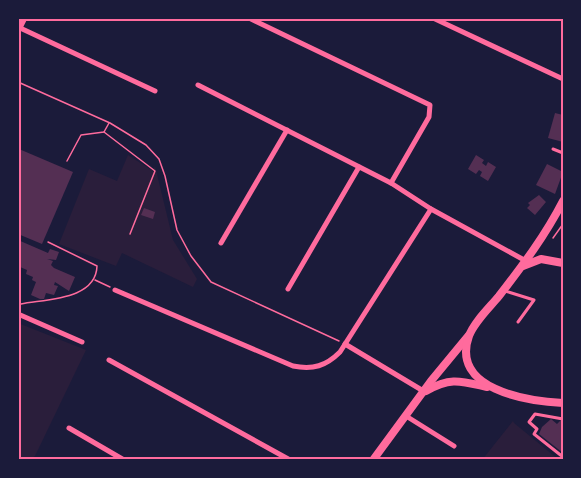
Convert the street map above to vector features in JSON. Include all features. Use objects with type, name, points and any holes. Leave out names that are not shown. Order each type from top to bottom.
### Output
[{"type":"main road","points":[[373,460],[431,381],[524,263],[563,201]]},
{"type":"main road","points":[[524,263],[541,259],[563,263]]},
{"type":"main road","points":[[469,334],[465,357],[472,372],[487,387]]},
{"type":"main road","points":[[425,392],[443,382],[453,380],[548,402],[563,403]]},
{"type":"street","points":[[25,18],[19,27],[155,91]]},
{"type":"street","points":[[249,18],[430,105],[429,117],[391,183]]},
{"type":"street","points":[[433,18],[563,79]]},
{"type":"street","points":[[198,85],[391,183],[524,263]]},
{"type":"street","points":[[221,243],[287,130]]},
{"type":"street","points":[[288,289],[359,167]]},
{"type":"street","points":[[115,290],[293,366],[304,368],[326,364],[345,344],[431,209]]},
{"type":"street","points":[[18,314],[82,342]]},
{"type":"street","points":[[345,344],[425,392]]},
{"type":"street","points":[[109,360],[290,460]]},
{"type":"street","points":[[406,416],[454,446]]},
{"type":"street","points":[[69,428],[124,460]]},
{"type":"lane","points":[[553,148],[563,153]]},
{"type":"lane","points":[[504,290],[534,300],[518,322]]},
{"type":"lane","points":[[563,419],[536,414],[529,422],[537,429],[534,434],[563,457]]},
{"type":"path","points":[[18,81],[110,123],[140,140],[159,159],[171,194],[177,230],[191,256],[211,282],[345,344]]},
{"type":"path","points":[[104,132],[110,123]]},
{"type":"path","points":[[67,161],[81,135],[104,132],[155,171],[130,234]]},
{"type":"path","points":[[21,304],[70,295],[85,289],[94,280],[97,266],[48,242]]},
{"type":"path","points":[[94,280],[115,290]]},
{"type":"shaded area","points":[[128,155],[153,171],[155,166],[173,240],[197,279],[193,287],[122,253],[116,266],[59,244],[89,169],[117,181]]},
{"type":"shaded area","points":[[18,323],[86,350],[35,456],[29,460],[18,460]]},
{"type":"shaded area","points":[[513,421],[514,423],[559,460],[482,460]]},
{"type":"building","points":[[555,113],[563,115],[563,142],[548,138]]},
{"type":"building","points":[[19,149],[73,172],[42,244],[18,234]]},
{"type":"building","points":[[476,155],[484,160],[482,163],[486,166],[488,162],[496,167],[488,181],[480,176],[482,172],[479,170],[476,174],[468,169]]},
{"type":"building","points":[[547,164],[563,172],[555,194],[536,185]]},
{"type":"building","points":[[539,195],[546,202],[535,215],[527,208],[530,205],[528,203]]},
{"type":"building","points":[[144,208],[155,212],[153,219],[141,215]]},
{"type":"building","points":[[18,240],[48,253],[50,249],[59,252],[56,260],[47,259],[53,261],[51,265],[54,268],[75,277],[69,291],[55,282],[54,285],[58,286],[54,295],[46,293],[44,299],[40,299],[31,295],[36,282],[32,280],[33,277],[26,274],[27,270],[20,267],[18,272]]},
{"type":"building","points":[[551,419],[557,424],[561,420],[563,422],[563,453],[539,434],[542,427]]}]
